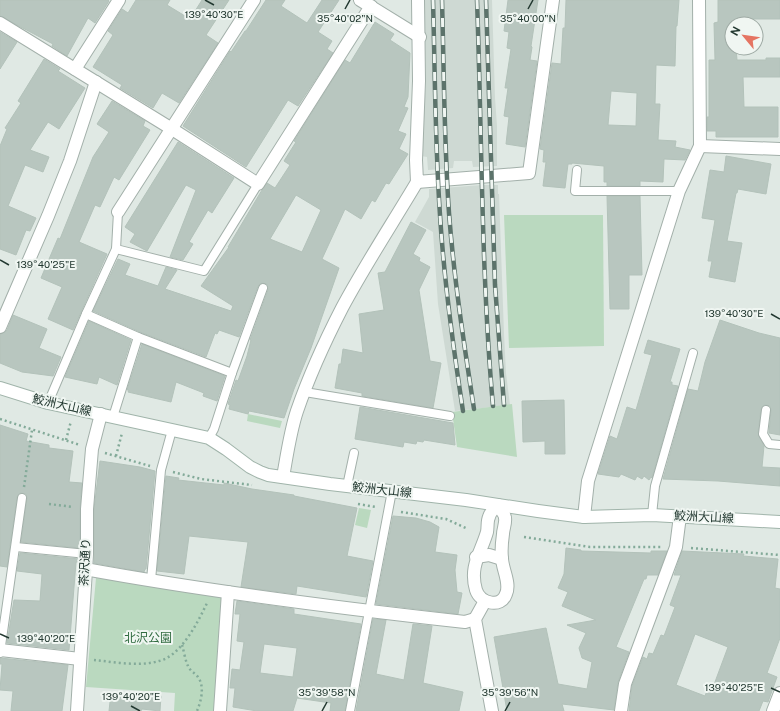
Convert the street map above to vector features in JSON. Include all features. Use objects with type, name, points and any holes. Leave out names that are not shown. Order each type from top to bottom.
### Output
[{"type":"street","points":[[75,69],[119,0]]},
{"type":"street","points":[[118,212],[254,0]]},
{"type":"street","points":[[283,477],[297,412],[325,343],[342,308],[417,182],[416,160],[420,37],[418,0]]},
{"type":"street","points":[[417,182],[529,173],[553,0]]},
{"type":"street","points":[[584,516],[588,481],[679,191],[700,146],[699,0]]},
{"type":"street","points":[[0,23],[258,184],[366,3],[420,37]]},
{"type":"street","points":[[0,327],[68,168],[96,82]]},
{"type":"street","points":[[700,146],[780,149]]},
{"type":"street","name":"鮫洲大山線","points":[[0,388],[48,403],[209,438],[250,467],[260,472],[283,477],[498,505],[538,512],[584,516],[652,515],[780,522]]},
{"type":"street","name":"茶沢通り","points":[[77,711],[87,554],[87,509],[92,449],[101,414]]},
{"type":"street","points":[[498,505],[505,518],[502,559],[506,577],[507,594],[496,603],[485,601],[476,590],[474,571],[476,557],[486,532],[489,516],[498,505]]},
{"type":"street","points":[[620,711],[626,684],[676,547],[680,516]]},
{"type":"street","points":[[476,557],[489,555],[502,559]]},
{"type":"street","points":[[85,569],[228,592],[368,611],[465,622],[475,619]]},
{"type":"street","points":[[220,711],[228,592]]},
{"type":"street","points":[[485,601],[475,619],[492,711]]},
{"type":"street","points":[[0,650],[80,659]]},
{"type":"street","points":[[773,711],[780,693]]},
{"type":"lane","points":[[577,170],[575,191],[679,191]]},
{"type":"lane","points":[[116,249],[204,270],[258,184]]},
{"type":"lane","points":[[48,403],[116,249],[118,212]]},
{"type":"lane","points":[[209,438],[214,429],[232,372],[264,288]]},
{"type":"lane","points":[[86,314],[138,337],[232,372]]},
{"type":"lane","points":[[113,417],[138,337]]},
{"type":"lane","points":[[652,515],[656,486],[693,353]]},
{"type":"lane","points":[[305,392],[450,416]]},
{"type":"lane","points":[[766,410],[763,434],[769,444],[780,444]]},
{"type":"lane","points":[[151,580],[161,470],[172,430]]},
{"type":"lane","points":[[347,486],[354,452]]},
{"type":"lane","points":[[350,711],[392,491]]},
{"type":"lane","points":[[0,653],[22,498]]},
{"type":"lane","points":[[16,547],[87,554]]},
{"type":"path","points":[[66,440],[72,418]]},
{"type":"path","points":[[22,498],[32,430]]},
{"type":"path","points":[[116,456],[122,432]]},
{"type":"path","points":[[49,504],[87,509]]},
{"type":"path","points":[[524,537],[590,547],[676,547],[780,555]]},
{"type":"path","points":[[92,660],[121,663],[147,663],[160,661],[172,655],[182,644],[204,610],[209,599],[211,589]]},
{"type":"path","points":[[182,644],[188,666],[193,673],[198,676],[201,684],[201,699],[197,711]]},
{"type":"shaded area","points":[[424,0],[492,0],[497,126],[497,166],[473,167],[472,161],[454,161],[453,168],[428,170],[427,157],[421,156],[426,82]]},
{"type":"shaded area","points":[[498,185],[506,373],[510,405],[455,411],[438,304],[433,232],[415,222],[429,197],[429,189]]},
{"type":"green space","points":[[504,215],[603,215],[604,346],[509,348]]},
{"type":"green space","points":[[512,404],[517,457],[457,447],[452,412]]},
{"type":"green space","points":[[248,414],[282,421],[280,428],[247,421]]},
{"type":"green space","points":[[359,508],[371,510],[367,528],[355,525]]},
{"type":"green space","name":"北沢公園","points":[[96,578],[218,593],[222,600],[214,711],[174,711],[175,693],[86,687]]},
{"type":"building","points":[[0,0],[109,1],[95,23],[88,18],[67,56],[52,46],[53,44],[0,16]]},
{"type":"building","points":[[136,0],[170,0],[167,5],[190,19],[202,0],[229,0],[206,35],[218,43],[179,103],[162,93],[153,108],[120,88],[122,85],[93,67],[113,35],[108,31],[122,9],[128,13]]},
{"type":"building","points":[[266,0],[285,0],[281,6],[307,23],[322,0],[339,0],[318,32],[332,41],[327,49],[333,53],[298,106],[288,100],[246,167],[183,126],[230,51],[231,52],[246,31]]},
{"type":"building","points":[[508,0],[538,0],[530,60],[537,61],[525,147],[506,144],[509,117],[504,116],[508,88],[505,88],[511,49],[507,48],[509,32],[504,31]]},
{"type":"building","points":[[566,0],[679,0],[676,26],[675,66],[656,65],[655,104],[660,104],[658,140],[676,141],[675,147],[690,150],[685,160],[664,159],[663,182],[640,181],[640,186],[607,186],[607,182],[604,182],[604,166],[572,163],[568,164],[565,188],[543,186],[546,162],[543,162],[544,150],[540,149],[552,63],[561,64],[563,28],[565,28]],"holes":[[[611,91],[637,93],[636,126],[608,125]]]},
{"type":"building","points":[[718,0],[780,0],[780,19],[764,19],[764,16],[724,16],[724,56],[737,56],[737,60],[766,60],[766,58],[780,58],[780,77],[743,77],[744,107],[778,107],[778,137],[716,137],[716,131],[707,131],[707,117],[709,117],[709,60],[715,60],[714,23],[718,22]]},
{"type":"building","points":[[375,22],[394,34],[390,40],[410,53],[408,97],[404,107],[408,108],[398,131],[406,134],[399,149],[408,154],[389,184],[386,183],[375,202],[372,200],[361,219],[345,209],[322,259],[339,268],[311,348],[284,418],[249,411],[248,414],[229,409],[230,405],[228,404],[236,380],[238,381],[247,356],[250,340],[268,290],[267,284],[262,283],[258,286],[239,337],[219,330],[217,334],[215,333],[206,357],[140,332],[93,311],[118,259],[130,264],[125,275],[158,286],[166,267],[177,270],[165,289],[231,311],[233,306],[201,286],[229,247],[267,183],[275,188],[290,165],[284,161],[296,142],[294,141],[345,60],[350,63]],"holes":[[[296,195],[321,210],[302,252],[270,239]]]},
{"type":"building","points":[[0,32],[17,42],[0,69]]},
{"type":"building","points":[[44,59],[60,69],[58,71],[85,88],[59,129],[48,122],[30,150],[49,157],[43,172],[25,165],[8,206],[36,218],[30,231],[26,230],[16,255],[0,249],[0,146],[7,129],[5,128],[21,103],[18,101]]},
{"type":"building","points":[[112,101],[145,121],[143,126],[150,130],[119,180],[114,177],[100,207],[95,205],[79,242],[107,254],[73,330],[48,319],[62,287],[41,278],[58,238],[60,239],[93,157],[109,132],[97,124]]},
{"type":"building","points":[[178,142],[234,178],[212,213],[208,210],[189,242],[193,244],[183,260],[170,257],[196,190],[186,185],[147,251],[130,242],[135,234],[125,227]]},
{"type":"building","points":[[726,156],[771,164],[766,194],[738,189],[736,193],[727,241],[742,243],[735,282],[709,277],[712,261],[708,261],[715,220],[702,218],[710,170],[724,172]]},
{"type":"building","points":[[607,196],[640,196],[642,275],[629,275],[629,309],[610,309]]},
{"type":"building","points":[[411,222],[426,230],[413,254],[420,258],[419,261],[430,267],[419,290],[430,361],[441,363],[433,408],[362,396],[362,393],[335,388],[343,349],[363,353],[359,314],[384,310],[378,273],[385,272]]},
{"type":"building","points":[[13,315],[47,329],[39,348],[61,357],[53,376],[22,372],[0,363],[0,334],[7,330]]},
{"type":"building","points":[[720,320],[759,333],[780,338],[780,435],[769,433],[771,410],[770,406],[766,405],[764,405],[761,409],[758,433],[764,446],[762,467],[780,468],[780,486],[718,481],[663,479],[688,389],[698,391],[705,362]]},
{"type":"building","points":[[89,321],[131,340],[117,385],[99,377],[97,384],[65,377]]},
{"type":"building","points":[[648,340],[680,349],[670,382],[672,382],[672,385],[678,386],[652,478],[651,477],[649,480],[644,476],[642,479],[637,476],[635,480],[621,474],[619,477],[598,474],[610,436],[617,439],[627,407],[636,410],[652,355],[644,353]]},
{"type":"building","points":[[142,344],[225,376],[217,401],[203,396],[204,393],[176,382],[171,402],[128,392],[129,390],[127,390]]},
{"type":"building","points":[[564,400],[565,454],[545,454],[545,441],[523,442],[522,401]]},
{"type":"building","points":[[360,407],[453,423],[455,445],[424,440],[423,442],[417,441],[416,444],[404,442],[403,447],[355,439]]},
{"type":"building","points":[[0,425],[28,434],[26,441],[49,445],[49,448],[73,451],[69,482],[82,483],[80,548],[21,542],[27,498],[26,494],[20,493],[17,497],[7,567],[0,566]]},
{"type":"building","points":[[100,461],[140,467],[155,471],[146,569],[144,572],[94,563],[94,509]]},
{"type":"building","points":[[166,476],[179,478],[178,480],[224,485],[224,483],[357,508],[347,556],[373,561],[366,597],[297,586],[296,594],[241,587],[248,542],[189,536],[184,574],[157,571]]},
{"type":"building","points":[[393,516],[416,518],[430,522],[439,527],[435,552],[457,555],[455,570],[457,592],[462,593],[458,614],[376,604]]},
{"type":"building","points":[[566,548],[581,551],[651,553],[651,551],[667,551],[658,575],[647,575],[646,579],[644,579],[616,647],[629,652],[618,682],[614,710],[562,704],[564,711],[507,711],[494,637],[546,628],[558,684],[587,689],[592,662],[582,658],[579,648],[586,633],[567,625],[596,620],[562,606],[568,592],[558,588],[564,574]]},
{"type":"building","points":[[682,551],[744,554],[743,556],[778,559],[775,588],[780,589],[780,638],[767,673],[777,677],[768,702],[763,701],[759,711],[629,711],[632,686],[643,657],[647,659],[649,653],[653,654],[661,635],[664,636],[675,607],[670,605],[681,575],[674,575]],"holes":[[[695,634],[728,647],[712,690],[708,688],[705,696],[676,685]]]},
{"type":"building","points":[[20,553],[79,559],[79,562],[76,562],[69,650],[7,643],[14,600],[40,601],[42,574],[17,571]]},
{"type":"building","points":[[237,601],[294,609],[294,614],[361,624],[345,711],[330,711],[331,703],[297,698],[293,711],[257,711],[233,707],[235,688],[230,688],[232,669],[240,670],[244,642],[237,641],[240,614],[235,614]],"holes":[[[264,644],[297,648],[293,677],[260,673]]]},
{"type":"building","points":[[373,619],[386,620],[376,674],[404,680],[413,624],[432,626],[423,683],[463,692],[459,711],[356,711]]},
{"type":"building","points":[[0,658],[68,665],[62,711],[11,711],[13,691],[0,690],[2,664],[0,664]]},
{"type":"building","points":[[111,693],[161,696],[160,711],[142,709],[141,711],[109,711]]},
{"type":"railway","points":[[433,0],[438,188],[449,313],[463,411]]},
{"type":"railway","points":[[442,0],[445,133],[449,213],[456,287],[474,409]]},
{"type":"railway","points":[[477,0],[486,305],[493,406]]},
{"type":"railway","points":[[486,0],[495,285],[504,405]]}]
